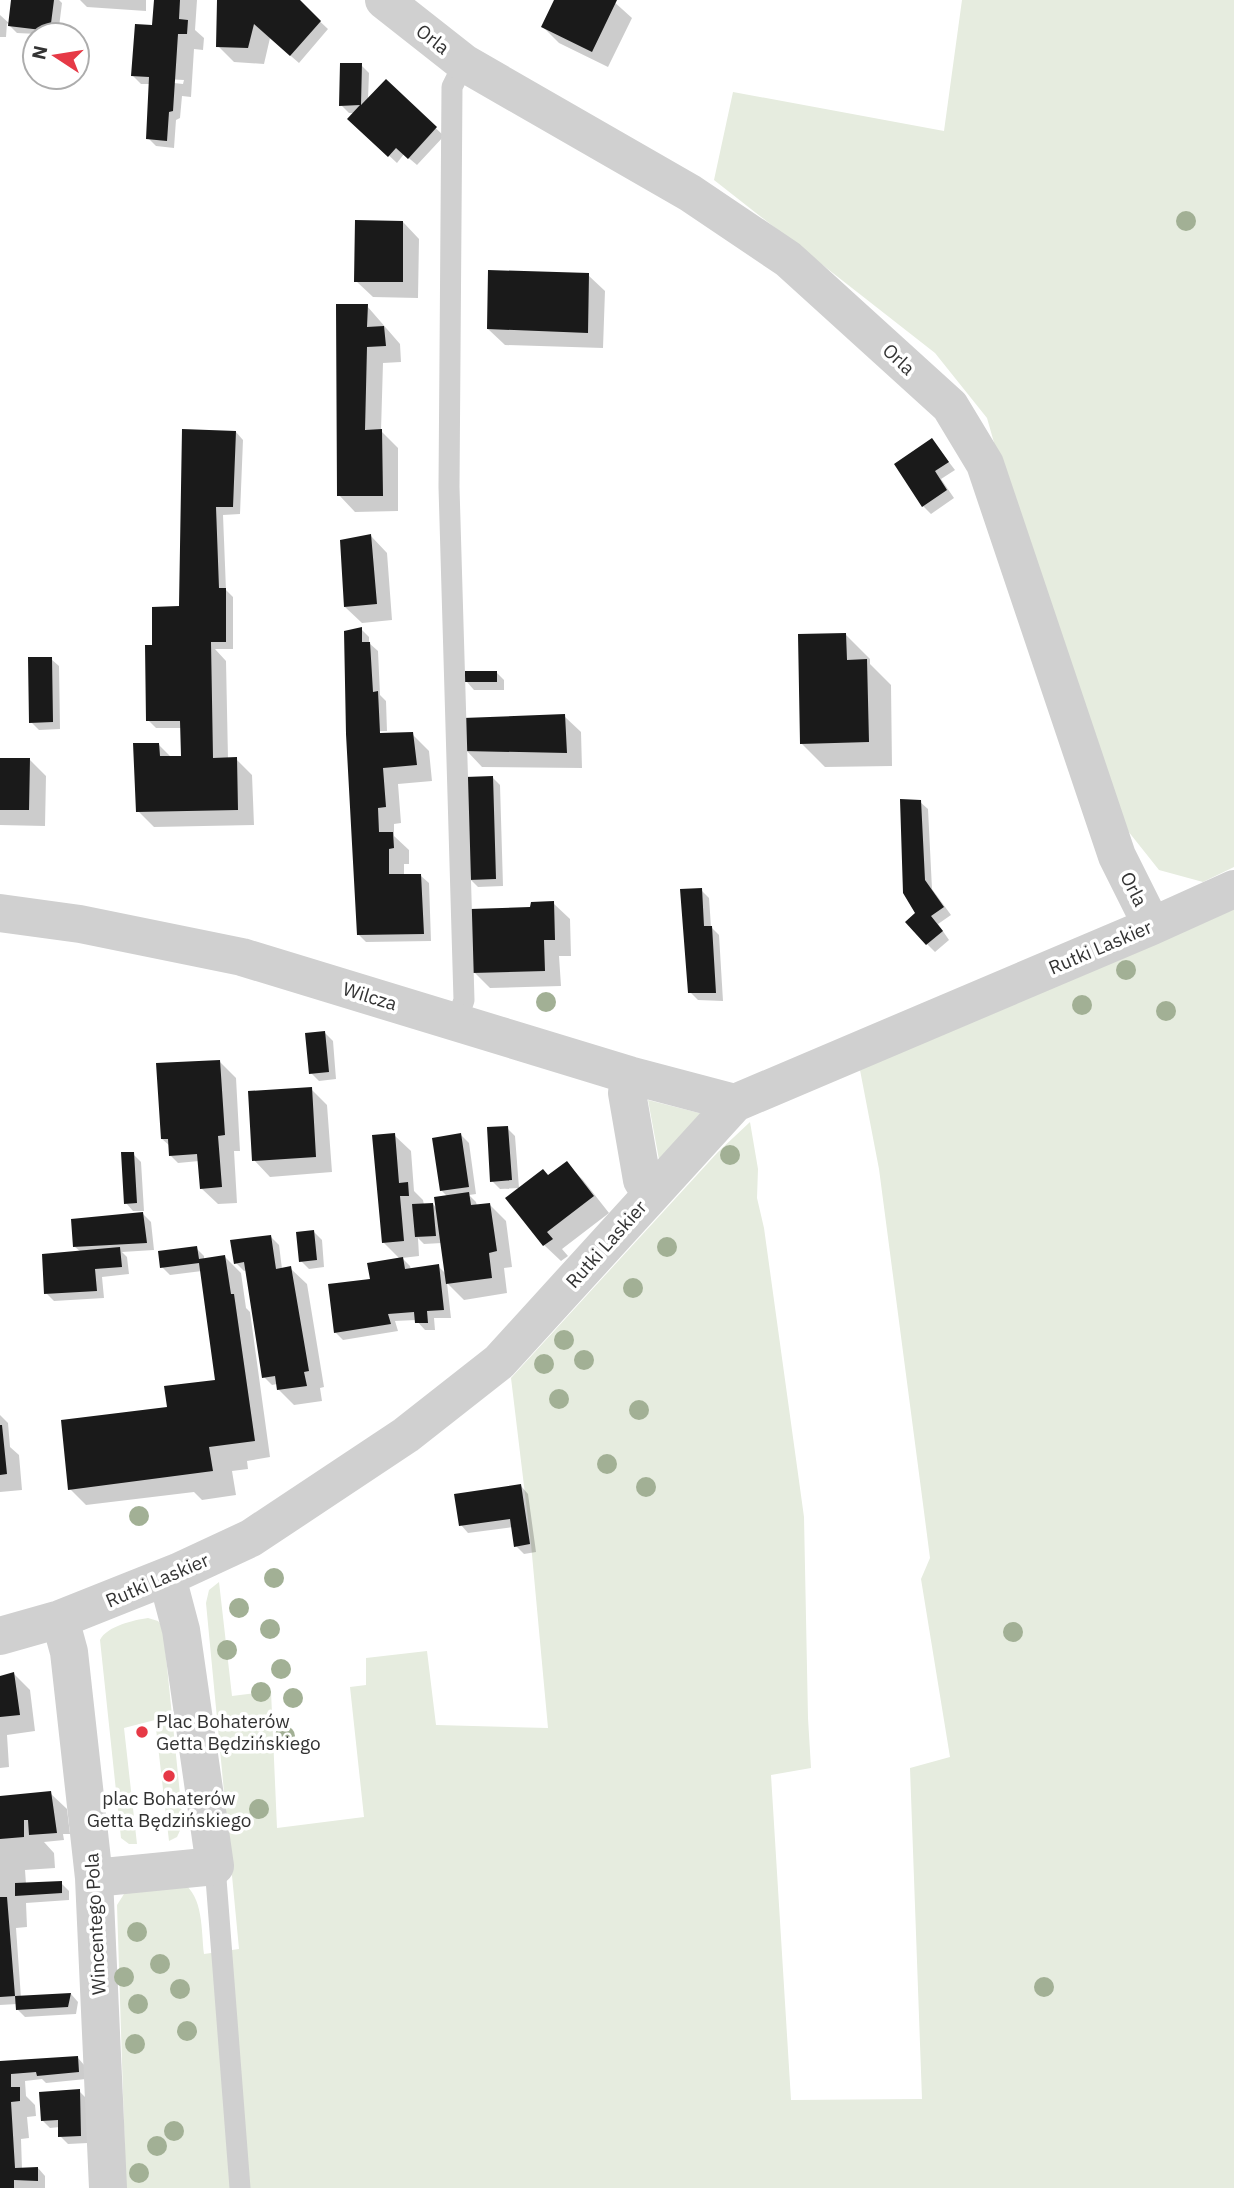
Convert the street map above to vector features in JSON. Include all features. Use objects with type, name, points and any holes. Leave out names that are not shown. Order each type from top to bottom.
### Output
[{"type":"street","name":"Orla","points":[[384,0],[464,63],[690,193],[788,259],[950,406],[985,464],[1117,856],[1153,926]]},
{"type":"street","name":"Rutki Laskier","points":[[0,1636],[60,1619],[167,1577],[251,1538],[407,1435],[499,1362],[735,1103],[1234,889]]},
{"type":"street","name":"Wilcza","points":[[0,913],[80,923],[242,957],[629,1075],[735,1103]]},
{"type":"street","points":[[629,1075],[627,1093],[642,1180],[651,1194]]},
{"type":"street","points":[[94,1878],[215,1866],[181,1630],[167,1577]]},
{"type":"street","name":"Wincentego Pola","points":[[60,1619],[69,1652],[94,1878],[108,2188]]},
{"type":"lane","points":[[456,1023],[464,1000],[449,486],[451,197],[452,86],[464,63]]},
{"type":"lane","points":[[215,1866],[240,2188]]},
{"type":"shaded area","points":[[962,0],[1234,0],[1234,867],[1203,882],[1159,870],[1128,831],[1015,516],[987,418],[935,353],[714,180],[733,92],[944,131]]},
{"type":"shaded area","points":[[1234,903],[1234,2188],[126,2188],[117,1905],[124,1894],[182,1882],[189,1888],[198,1905],[204,1954],[239,1949],[206,1603],[209,1590],[219,1582],[232,1696],[271,1691],[277,1828],[364,1817],[350,1687],[366,1685],[366,1658],[427,1651],[436,1725],[548,1728],[531,1544],[511,1378],[718,1152],[750,1122],[758,1169],[757,1198],[764,1228],[804,1517],[811,1768],[771,1775],[791,2100],[922,2099],[910,1768],[950,1757],[921,1579],[930,1558],[923,1504],[879,1169],[860,1070]]},
{"type":"shaded area","points":[[648,1100],[707,1115],[660,1165]]},
{"type":"shaded area","name":"plac Bohaterów Getta Będzińskiego","points":[[148,1618],[158,1621],[163,1627],[183,1824],[177,1837],[169,1841],[155,1720],[124,1728],[137,1844],[129,1844],[121,1838],[100,1640],[115,1627]]},
{"type":"building","points":[[11,0],[54,0],[51,21],[21,21],[21,28],[8,26]]},
{"type":"building","points":[[154,0],[180,0],[179,19],[188,20],[187,34],[178,34],[173,111],[169,112],[167,141],[146,139],[149,77],[131,76],[135,24],[152,25]]},
{"type":"building","points":[[217,0],[300,0],[321,21],[290,56],[254,24],[248,48],[216,47]]},
{"type":"building","points":[[554,0],[617,0],[592,52],[541,27]]},
{"type":"building","points":[[340,63],[362,63],[361,105],[386,79],[437,127],[408,159],[396,148],[388,157],[347,119],[360,105],[339,106]]},
{"type":"building","points":[[355,220],[403,221],[403,282],[354,282]]},
{"type":"building","points":[[488,270],[589,273],[588,333],[487,329]]},
{"type":"building","points":[[336,304],[368,304],[367,327],[384,326],[386,346],[367,347],[365,430],[382,429],[383,496],[337,496]]},
{"type":"building","points":[[182,429],[236,431],[233,507],[216,507],[219,588],[226,588],[226,642],[211,642],[213,758],[237,757],[238,810],[136,812],[133,743],[159,743],[160,756],[181,756],[180,721],[146,721],[145,645],[152,645],[152,607],[179,606]]},
{"type":"building","points":[[932,438],[949,462],[935,471],[947,490],[922,507],[894,464]]},
{"type":"building","points":[[371,534],[377,604],[344,607],[340,540]]},
{"type":"building","points":[[362,627],[362,642],[370,642],[373,692],[378,691],[380,733],[413,732],[417,765],[383,768],[386,807],[378,808],[379,832],[393,832],[394,848],[389,849],[389,874],[421,874],[424,934],[357,935],[346,734],[344,631]]},
{"type":"building","points":[[846,633],[847,660],[867,659],[869,742],[800,744],[798,634]]},
{"type":"building","points":[[28,657],[52,657],[53,722],[29,723]]},
{"type":"building","points":[[465,671],[497,671],[497,682],[465,682]]},
{"type":"building","points":[[565,714],[567,753],[464,751],[463,718]]},
{"type":"building","points":[[0,758],[30,758],[29,810],[0,810]]},
{"type":"building","points":[[493,776],[496,879],[469,880],[465,777]]},
{"type":"building","points":[[900,799],[921,800],[925,880],[944,907],[931,916],[943,931],[926,945],[905,922],[915,913],[903,893]]},
{"type":"building","points":[[702,888],[704,926],[712,926],[716,993],[688,993],[680,889]]},
{"type":"building","points":[[554,901],[555,940],[544,940],[545,971],[472,973],[470,909],[530,907],[531,902]]},
{"type":"building","points":[[325,1031],[329,1072],[309,1074],[305,1033]]},
{"type":"building","points":[[220,1060],[225,1135],[218,1136],[222,1187],[200,1189],[197,1154],[169,1156],[168,1139],[161,1139],[156,1063]]},
{"type":"building","points":[[312,1087],[316,1157],[252,1161],[248,1091]]},
{"type":"building","points":[[508,1126],[512,1180],[490,1182],[487,1127]]},
{"type":"building","points":[[395,1133],[399,1183],[408,1182],[409,1196],[400,1196],[404,1241],[382,1243],[372,1135]]},
{"type":"building","points":[[461,1133],[469,1187],[440,1191],[432,1138]]},
{"type":"building","points":[[121,1152],[134,1152],[137,1203],[124,1204]]},
{"type":"building","points":[[567,1161],[594,1196],[547,1232],[553,1239],[543,1246],[505,1198],[543,1169],[548,1175]]},
{"type":"building","points":[[469,1192],[471,1205],[490,1203],[497,1251],[489,1253],[492,1278],[446,1284],[434,1197]]},
{"type":"building","points":[[433,1203],[436,1236],[415,1237],[412,1204]]},
{"type":"building","points":[[143,1212],[147,1243],[73,1247],[71,1219]]},
{"type":"building","points":[[314,1230],[317,1260],[299,1262],[296,1232]]},
{"type":"building","points":[[271,1235],[276,1269],[291,1266],[309,1371],[304,1372],[307,1386],[277,1390],[275,1376],[262,1378],[244,1262],[234,1264],[230,1240]]},
{"type":"building","points":[[197,1246],[199,1259],[225,1255],[231,1294],[234,1294],[255,1441],[209,1447],[213,1471],[68,1490],[61,1420],[167,1407],[164,1386],[215,1380],[199,1263],[160,1268],[158,1251]]},
{"type":"building","points":[[120,1247],[122,1267],[95,1269],[97,1291],[44,1294],[42,1254]]},
{"type":"building","points":[[403,1257],[405,1269],[439,1264],[444,1310],[427,1311],[428,1323],[415,1323],[414,1312],[388,1314],[391,1324],[334,1333],[328,1284],[370,1279],[367,1263]]},
{"type":"building","points":[[0,1425],[7,1474],[0,1475]]},
{"type":"building","points":[[521,1484],[530,1544],[514,1547],[510,1519],[459,1526],[454,1494]]},
{"type":"building","points":[[14,1672],[20,1715],[0,1717],[0,1676]]},
{"type":"building","points":[[51,1791],[57,1833],[29,1835],[28,1820],[24,1820],[24,1837],[0,1839],[0,1796]]},
{"type":"building","points":[[62,1881],[62,1893],[15,1896],[15,1883]]},
{"type":"building","points":[[0,1897],[7,1897],[15,1996],[0,1997]]},
{"type":"building","points":[[71,1993],[68,2007],[16,2010],[15,1996]]},
{"type":"building","points":[[78,2056],[79,2072],[37,2076],[36,2072],[11,2074],[11,2087],[20,2087],[20,2101],[11,2102],[15,2168],[38,2167],[38,2181],[14,2180],[14,2188],[0,2188],[0,2061]]},
{"type":"building","points":[[80,2089],[81,2136],[58,2137],[58,2120],[41,2121],[39,2092]]},
{"type":"place","name":"Plac Bohaterów Getta Będzińskiego","points":[[142,1732]]},
{"type":"place","name":"plac Bohaterów Getta Będzińskiego","points":[[169,1776]]}]
